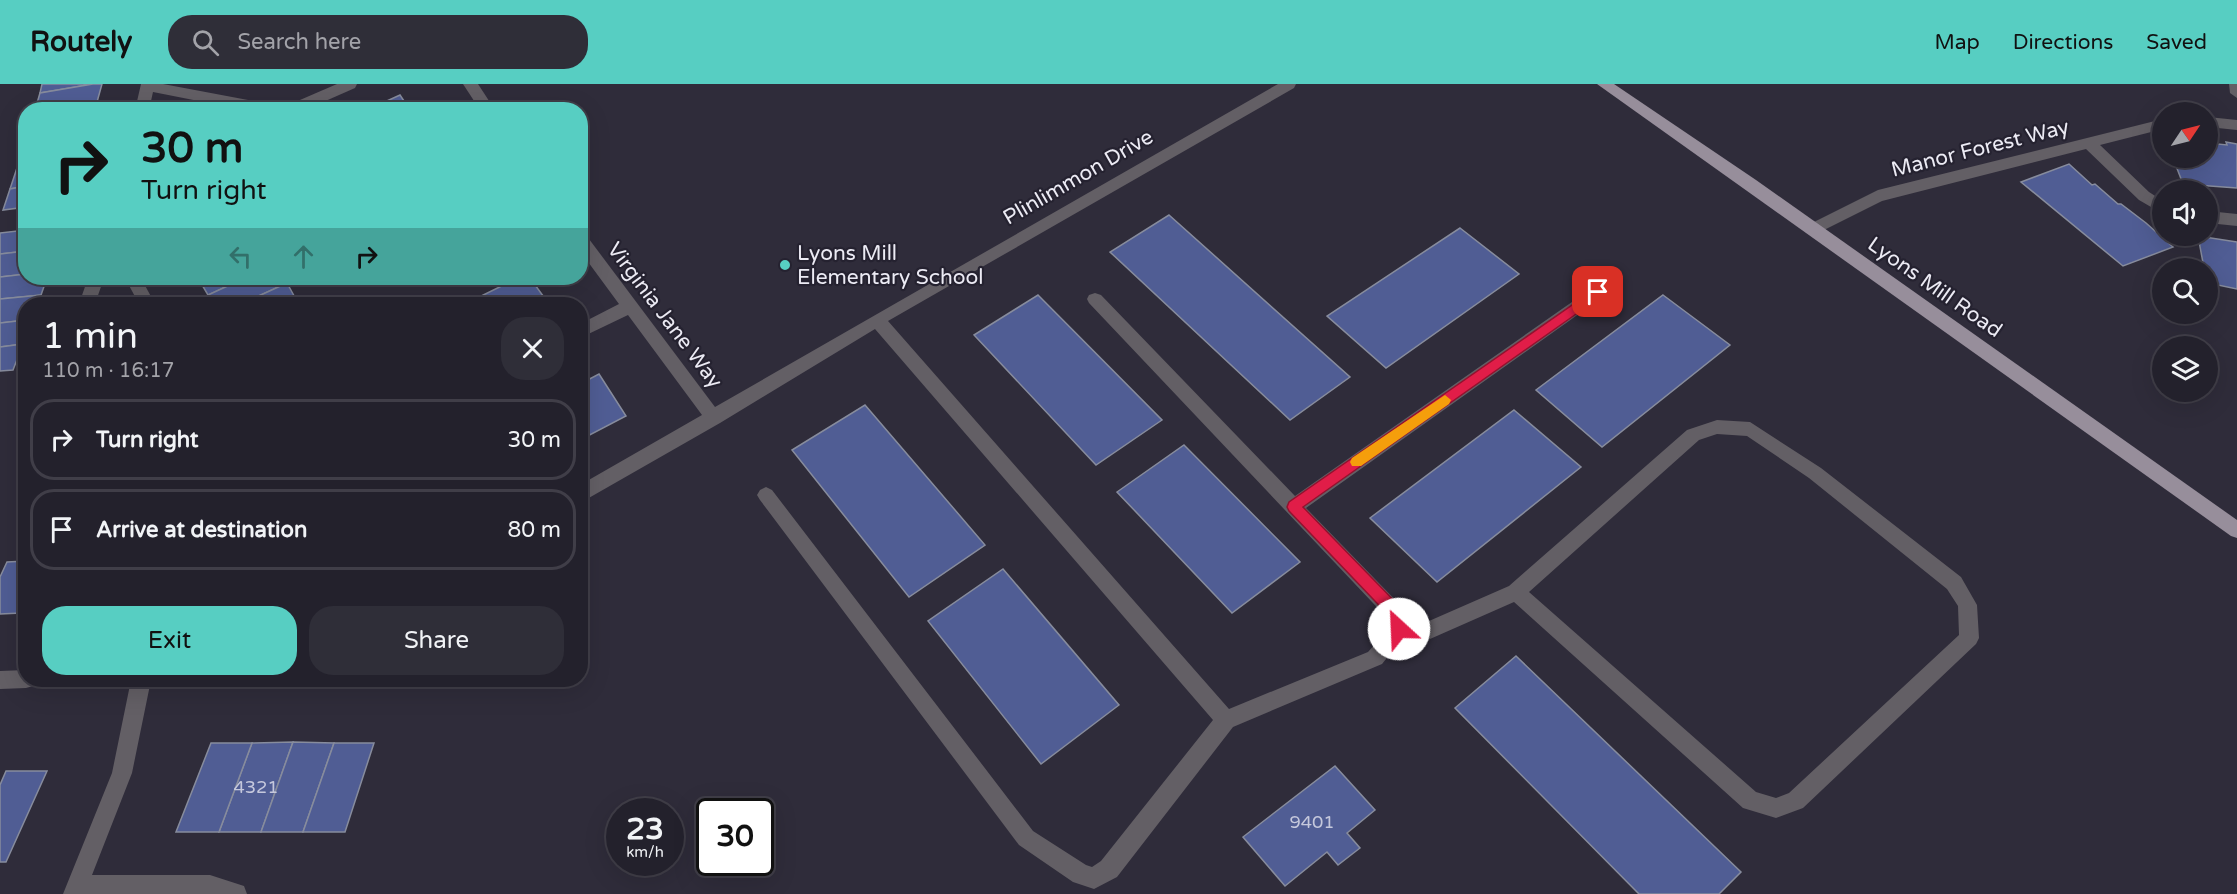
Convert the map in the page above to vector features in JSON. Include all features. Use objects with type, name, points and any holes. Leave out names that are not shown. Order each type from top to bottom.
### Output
[{"type":"main road","name":"Lyons Mill Road","points":[[1604,84],[1814,229],[2237,530]]},
{"type":"street","points":[[309,102],[350,84]]},
{"type":"street","points":[[470,84],[482,102]]},
{"type":"street","name":"Plinlimmon Drive","points":[[588,490],[877,320],[1289,84]]},
{"type":"street","points":[[2236,84],[2237,93]]},
{"type":"street","points":[[144,102],[148,85],[234,102]]},
{"type":"street","points":[[2218,123],[2237,125]]},
{"type":"street","name":"Manor Forest Way","points":[[1814,229],[1878,196],[2152,127]]},
{"type":"street","points":[[2088,142],[2152,201]]},
{"type":"street","points":[[2218,218],[2237,220]]},
{"type":"street","name":"Virginia Jane Way","points":[[588,250],[714,418]]},
{"type":"street","points":[[1293,507],[1598,292]]},
{"type":"street","points":[[766,495],[1026,838],[1081,874],[1093,886],[1109,869],[1226,720],[1375,658],[1390,643],[1399,629],[1401,618],[1095,299]]},
{"type":"street","points":[[588,328],[630,306]]},
{"type":"street","points":[[877,320],[1226,720]]},
{"type":"street","points":[[1399,629],[1430,630],[1516,592],[1693,435],[1717,427],[1750,429],[1815,473],[1954,583],[1967,605],[1969,638],[1796,801],[1776,808],[1749,801],[1516,592]]},
{"type":"street","points":[[0,680],[18,679]]},
{"type":"street","points":[[140,687],[122,773],[76,890],[210,886],[236,894]]},
{"type":"building","points":[[42,84],[93,84],[40,93]]},
{"type":"building","points":[[102,84],[97,102],[37,102],[40,93]]},
{"type":"building","points":[[400,95],[405,102],[385,102]]},
{"type":"building","points":[[2226,142],[2237,144],[2237,188],[2218,187],[2218,180],[2181,180],[2177,168],[2218,168],[2218,144],[2227,145]]},
{"type":"building","points":[[2069,164],[2092,185],[2095,184],[2152,228],[2152,246],[2173,247],[2123,266],[2021,182]]},
{"type":"building","points":[[17,168],[18,188],[10,189]]},
{"type":"building","points":[[18,188],[18,208],[3,210],[10,189]]},
{"type":"building","points":[[1169,215],[1350,377],[1290,420],[1110,252]]},
{"type":"building","points":[[1460,228],[1519,274],[1386,368],[1327,316]]},
{"type":"building","points":[[18,231],[18,252],[0,254],[0,233]]},
{"type":"building","points":[[2218,239],[2237,242],[2237,289],[2218,285],[2218,258],[2202,258],[2200,246],[2218,246]]},
{"type":"building","points":[[18,252],[18,275],[0,277],[0,254]]},
{"type":"building","points":[[18,275],[18,285],[45,285],[41,295],[0,299],[0,277]]},
{"type":"building","points":[[202,285],[230,285],[208,295]]},
{"type":"building","points":[[230,285],[283,285],[256,297],[209,297],[208,295]]},
{"type":"building","points":[[283,285],[288,285],[295,297],[256,297]]},
{"type":"building","points":[[504,285],[535,285],[544,297],[479,297]]},
{"type":"building","points":[[1038,295],[1162,420],[1096,465],[974,335]]},
{"type":"building","points":[[1663,295],[1730,345],[1602,447],[1536,390]]},
{"type":"building","points":[[18,297],[18,321],[0,323],[0,299]]},
{"type":"building","points":[[18,321],[18,345],[0,347],[0,323]]},
{"type":"building","points":[[18,345],[18,357],[13,370],[0,371],[0,347]]},
{"type":"building","points":[[599,374],[626,416],[588,436],[588,380]]},
{"type":"building","points":[[865,405],[985,545],[909,597],[792,450]]},
{"type":"building","points":[[1514,410],[1581,467],[1437,582],[1370,518]]},
{"type":"building","points":[[1184,445],[1300,562],[1232,613],[1117,492]]},
{"type":"building","points":[[18,561],[18,613],[0,614],[0,577],[7,562]]},
{"type":"building","points":[[1003,569],[1119,705],[1041,764],[928,621]]},
{"type":"building","points":[[1516,656],[1741,872],[1719,894],[1639,894],[1455,708]]},
{"type":"building","points":[[293,742],[261,832],[219,832],[252,743]]},
{"type":"building","points":[[293,742],[334,743],[303,832],[261,832]]},
{"type":"building","points":[[211,743],[252,743],[219,832],[176,832]]},
{"type":"building","points":[[334,743],[374,743],[345,832],[303,832]]},
{"type":"building","points":[[1335,766],[1375,810],[1347,833],[1360,848],[1338,865],[1327,852],[1285,886],[1243,837]]},
{"type":"building","points":[[6,771],[47,771],[6,862],[0,862],[0,785]]},
{"type":"slow traffic","points":[[1357,462],[1445,400]]},
{"type":"place","name":"Lyons Mill Elementary School","points":[[785,265]]},
{"type":"route","points":[[1399,629],[1401,618],[1293,507],[1598,292]]}]
